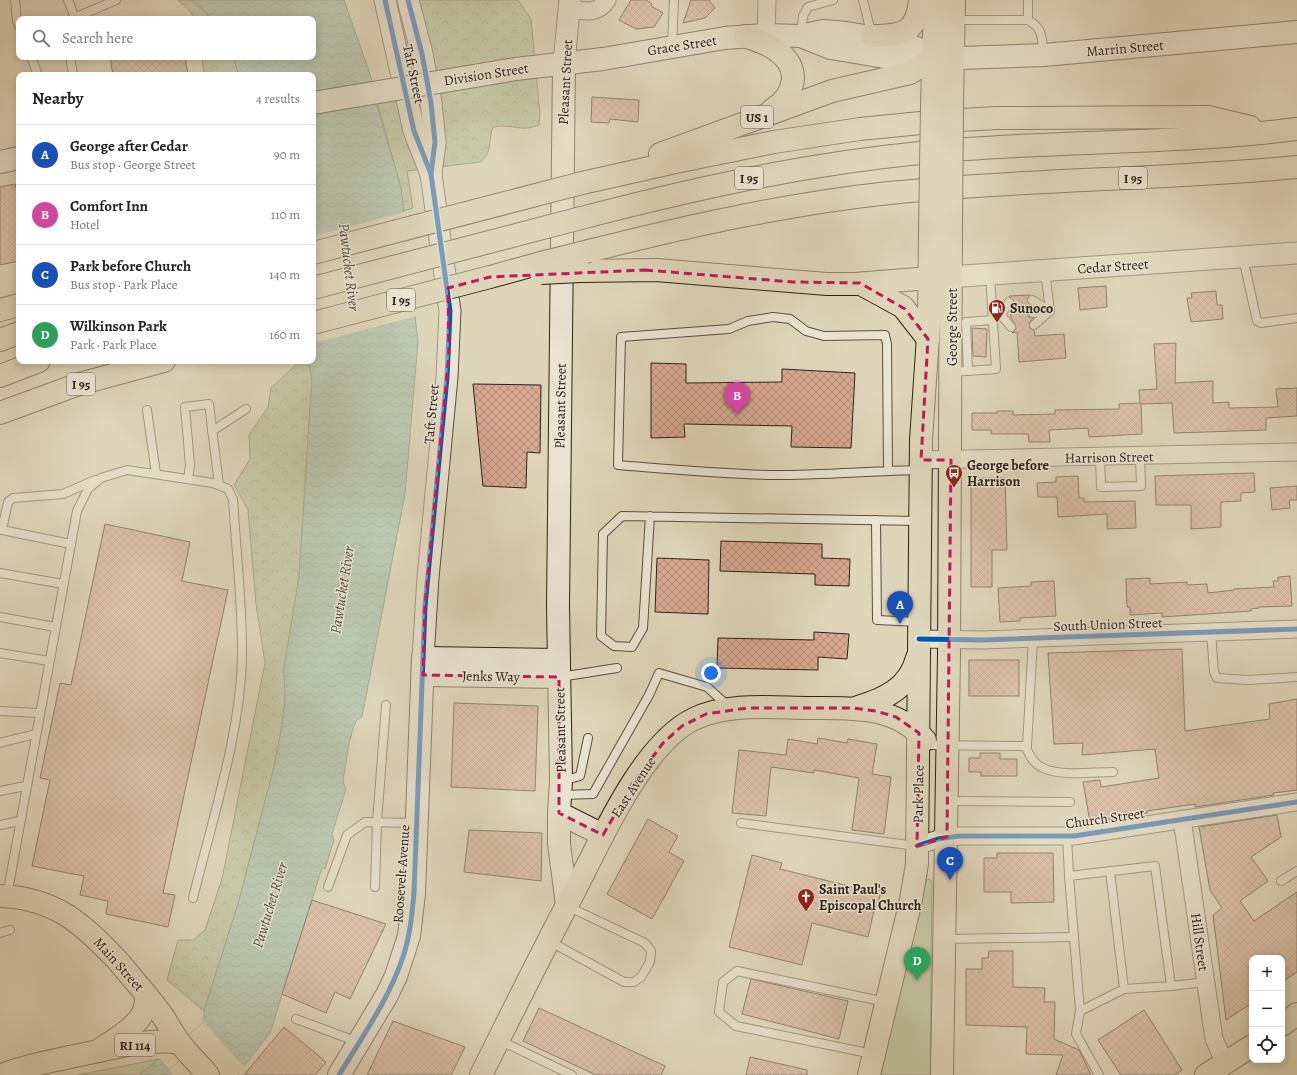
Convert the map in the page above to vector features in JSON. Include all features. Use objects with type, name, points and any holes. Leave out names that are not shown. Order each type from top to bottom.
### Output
[{"type":"main road","points":[[872,36],[893,36],[908,30],[917,16],[920,0]]},
{"type":"main road","name":"George Street","points":[[935,0],[943,58],[941,231],[951,277],[960,372],[951,460],[949,647]]},
{"type":"main road","name":"George Street","points":[[943,58],[954,10]]},
{"type":"main road","name":"Grace Street","points":[[564,64],[755,35],[801,36],[817,32],[834,31],[872,36],[905,43],[924,52],[943,58]]},
{"type":"main road","name":"Marrin Street","points":[[943,58],[1044,55],[1297,32]]},
{"type":"main road","points":[[755,35],[783,55],[788,62],[793,77],[793,85],[786,98],[762,116]]},
{"type":"main road","name":"Grace Street","points":[[801,36],[824,46],[850,52],[902,60],[943,58]]},
{"type":"main road","name":"US 1","points":[[316,252],[582,183],[762,116],[849,86],[910,73],[943,58]]},
{"type":"main road","name":"Division Street","points":[[316,102],[516,69],[564,64]]},
{"type":"main road","name":"Pleasant Street","points":[[564,64],[558,598],[559,844],[567,905]]},
{"type":"main road","points":[[582,183],[660,165],[774,142],[860,129],[941,121],[998,118],[1208,117],[1271,132]]},
{"type":"main road","name":"I 95","points":[[316,287],[581,218],[731,181],[867,158],[976,148],[1271,132],[1297,129]]},
{"type":"main road","points":[[0,162],[16,159]]},
{"type":"main road","name":"I 95","points":[[316,322],[490,277],[541,268],[589,251],[690,226],[743,215],[831,200],[888,193],[996,185],[1297,167]]},
{"type":"main road","name":"George Street","points":[[919,637],[921,465],[930,278],[941,231]]},
{"type":"main road","points":[[541,268],[580,271],[645,270],[793,282],[860,283],[930,278]]},
{"type":"main road","points":[[860,283],[903,307],[928,340]]},
{"type":"main road","points":[[0,310],[16,305]]},
{"type":"main road","points":[[0,340],[16,334]]},
{"type":"main road","points":[[0,376],[31,364]]},
{"type":"main road","name":"I 95","points":[[0,413],[79,384],[153,364]]},
{"type":"main road","points":[[853,708],[879,700],[897,690],[913,672],[919,637]]},
{"type":"main road","name":"Park Place","points":[[919,637],[929,742]]},
{"type":"main road","name":"Park Place","points":[[872,1065],[913,888],[929,742],[949,647]]},
{"type":"main road","name":"Jenks Way","points":[[423,666],[559,668]]},
{"type":"main road","name":"Roosevelt Avenue","points":[[339,1075],[396,976],[409,936],[414,893],[423,666]]},
{"type":"main road","name":"East Avenue","points":[[481,1075],[548,941],[620,805],[642,770],[673,733],[694,719],[706,714],[732,709],[853,708],[885,713],[904,721],[929,742]]},
{"type":"main road","points":[[929,742],[938,759],[947,792]]},
{"type":"main road","name":"Park Place","points":[[942,1075],[947,792]]},
{"type":"main road","points":[[560,796],[604,835]]},
{"type":"main road","name":"Main Street","points":[[3,896],[36,901],[63,912],[95,936],[146,994],[179,1043],[208,1075]]},
{"type":"main road","points":[[92,1053],[115,1040],[139,1019],[144,1011],[146,994]]},
{"type":"main road","points":[[1285,1023],[1297,1014]]},
{"type":"main road","name":"RI 114","points":[[2,1075],[26,1067],[152,1042],[179,1043]]},
{"type":"main road","points":[[1206,1075],[1249,1048]]},
{"type":"main road","points":[[0,1073],[26,1067]]},
{"type":"street","name":"Taft Street","points":[[385,0],[408,106],[419,146],[431,174],[448,290],[449,332],[447,377],[425,606],[423,666]]},
{"type":"street","name":"Taft Street","points":[[408,0],[422,54],[431,103],[435,142],[431,174]]},
{"type":"street","points":[[569,4],[594,11],[601,8],[607,0]]},
{"type":"street","points":[[755,35],[767,0]]},
{"type":"street","name":"Pleasant Street","points":[[564,64],[569,4]]},
{"type":"street","points":[[408,106],[431,103]]},
{"type":"street","name":"Cedar Street","points":[[930,278],[1297,253]]},
{"type":"street","name":"Harrison Street","points":[[921,465],[951,460],[1297,452]]},
{"type":"street","name":"South Union Street","points":[[919,637],[949,647],[1033,639],[1297,629]]},
{"type":"street","name":"Church Street","points":[[917,846],[947,837],[1067,836],[1297,802]]},
{"type":"street","name":"Hill Street","points":[[1182,819],[1214,1039],[1225,1063]]},
{"type":"lane","points":[[15,0],[17,16]]},
{"type":"lane","points":[[68,0],[73,16]]},
{"type":"lane","points":[[79,16],[116,0]]},
{"type":"lane","points":[[672,47],[674,0]]},
{"type":"lane","points":[[801,36],[801,22],[805,11],[814,2],[833,0]]},
{"type":"lane","points":[[863,0],[872,36]]},
{"type":"lane","points":[[1028,0],[1028,20]]},
{"type":"lane","points":[[954,10],[1028,20],[1036,25],[1040,30],[1044,55]]},
{"type":"lane","points":[[33,60],[37,72]]},
{"type":"lane","points":[[70,60],[72,72]]},
{"type":"lane","points":[[1242,257],[1256,321],[1261,323],[1297,318]]},
{"type":"lane","points":[[1045,270],[1050,311]]},
{"type":"lane","points":[[990,274],[995,317],[996,369],[960,372],[966,322],[995,317],[1010,314]]},
{"type":"lane","points":[[1032,300],[1050,311]]},
{"type":"lane","points":[[995,317],[1009,302]]},
{"type":"lane","points":[[1033,313],[1050,311]]},
{"type":"lane","points":[[1034,325],[1050,311]]},
{"type":"lane","points":[[888,471],[887,344],[884,335],[824,336],[806,331],[790,319],[773,317],[748,321],[729,329],[621,338],[618,465],[773,475],[888,471],[921,465]]},
{"type":"lane","points":[[995,317],[1011,327]]},
{"type":"lane","points":[[188,479],[190,465],[186,407],[208,404],[219,485]]},
{"type":"lane","points":[[212,431],[246,409]]},
{"type":"lane","points":[[147,410],[156,474]]},
{"type":"lane","points":[[1100,457],[1101,487],[1141,486],[1140,456]]},
{"type":"lane","points":[[71,544],[1,530],[8,502],[13,498],[63,494],[101,478],[127,470],[213,483],[228,489],[233,499],[242,650],[240,684],[232,741],[193,898]]},
{"type":"lane","points":[[3,896],[19,821],[63,584],[80,503],[88,489],[101,478]]},
{"type":"lane","points":[[650,516],[643,628],[632,647],[614,646],[602,636],[603,534],[622,516],[650,516],[920,521]]},
{"type":"lane","points":[[876,520],[877,620],[919,637]]},
{"type":"lane","points":[[0,573],[63,584]]},
{"type":"lane","points":[[0,617],[55,627]]},
{"type":"lane","points":[[1211,632],[1214,672],[1217,678],[1249,680],[1297,678]]},
{"type":"lane","points":[[1033,639],[1028,744],[1026,748],[1032,760],[1041,767],[1056,772],[1113,772]]},
{"type":"lane","points":[[0,653],[49,661]]},
{"type":"lane","points":[[559,668],[617,668]]},
{"type":"lane","points":[[560,796],[593,794],[649,694],[659,673],[707,687],[732,709]]},
{"type":"lane","points":[[375,887],[377,822],[386,705]]},
{"type":"lane","points":[[0,710],[39,713]]},
{"type":"lane","points":[[0,743],[35,734]]},
{"type":"lane","points":[[560,796],[580,776],[588,738]]},
{"type":"lane","points":[[929,742],[1026,748]]},
{"type":"lane","points":[[0,791],[25,786]]},
{"type":"lane","points":[[947,792],[1070,802]]},
{"type":"lane","points":[[0,825],[19,821]]},
{"type":"lane","points":[[328,887],[347,835],[365,822],[417,823]]},
{"type":"lane","points":[[741,823],[917,846]]},
{"type":"lane","points":[[1067,836],[1080,1011],[1076,1034],[1099,1075]]},
{"type":"lane","points":[[1069,876],[1155,866],[1171,986]]},
{"type":"lane","points":[[1110,871],[1124,989]]},
{"type":"lane","points":[[1281,881],[1297,871]]},
{"type":"lane","points":[[548,941],[624,982],[634,982],[641,977],[650,962],[651,951],[645,943],[567,905]]},
{"type":"lane","points":[[0,933],[10,930]]},
{"type":"lane","points":[[944,939],[1074,937]]},
{"type":"lane","points":[[872,1065],[736,1026],[719,1012],[723,982],[736,971],[887,1002]]},
{"type":"lane","points":[[1080,1011],[1124,989],[1206,982]]},
{"type":"lane","points":[[296,1019],[359,1042]]},
{"type":"lane","points":[[499,1039],[572,1075]]},
{"type":"highlighted area","points":[[645,270],[793,282],[860,283],[905,309],[928,339],[921,460],[951,460],[947,837],[917,846],[919,733],[896,717],[876,711],[853,708],[747,708],[706,714],[682,726],[663,743],[632,785],[603,835],[559,813],[559,677],[423,675],[425,606],[449,355],[448,288],[490,277]]},
{"type":"green space","points":[[178,0],[193,0],[208,16],[193,16]]},
{"type":"green space","points":[[391,0],[518,0],[531,19],[540,114],[539,125],[533,127],[493,127],[489,150],[487,155],[480,162],[407,171],[413,208],[403,211],[401,188],[376,98],[396,84]]},
{"type":"green space","points":[[202,60],[234,60],[238,72],[204,72]]},
{"type":"green space","points":[[297,364],[309,364],[312,380],[299,577],[284,667],[285,703],[274,767],[238,904],[204,1011],[167,980],[178,940],[193,940],[205,930],[222,879],[265,663],[256,604],[248,510],[234,485],[250,459],[249,435],[268,407],[271,388]]},
{"type":"green space","points":[[928,879],[932,881],[930,1075],[881,1075],[923,885]]},
{"type":"green space","points":[[159,1059],[139,1075],[77,1075]]},
{"type":"water","name":"Pawtucket River","points":[[191,0],[344,0],[372,80],[371,85],[401,188],[418,342],[405,494],[362,717],[357,720],[354,725],[349,744],[343,781],[346,789],[332,834],[334,840],[325,869],[322,868],[270,1033],[237,1075],[139,1075],[159,1059],[169,1070],[182,1059],[173,1048],[204,1022],[204,1011],[238,904],[274,767],[285,703],[284,667],[299,577],[312,380],[309,364],[316,364],[316,72],[238,72],[234,60],[316,60],[316,16],[209,16]]},
{"type":"pier","points":[[405,212],[417,316],[316,342],[316,235]]},
{"type":"pier","points":[[204,1022],[244,1067],[237,1075],[173,1075],[169,1070],[182,1059],[173,1048]]},
{"type":"building","points":[[631,0],[646,0],[652,4],[651,6],[663,13],[654,27],[636,29],[619,20]]},
{"type":"building","points":[[691,0],[709,0],[715,8],[705,18],[683,23]]},
{"type":"building","points":[[110,60],[186,60],[188,72],[112,72]]},
{"type":"building","points":[[592,97],[639,100],[638,122],[610,119],[609,123],[591,122]]},
{"type":"building","points":[[15,184],[16,188],[16,262],[0,265],[0,187]]},
{"type":"building","points":[[1106,286],[1107,307],[1080,310],[1078,288]]},
{"type":"building","points":[[1216,291],[1217,305],[1222,305],[1223,319],[1191,322],[1187,298],[1192,298],[1191,293]]},
{"type":"building","points":[[1030,295],[1027,300],[1033,307],[1028,313],[1029,317],[1033,318],[1029,323],[1030,328],[1034,330],[1035,336],[1064,334],[1066,358],[1019,362],[1017,332],[1012,333],[1016,329],[1011,318],[1010,311],[1014,302],[1009,296]]},
{"type":"building","points":[[972,328],[987,329],[986,357],[973,356]]},
{"type":"building","points":[[1176,343],[1175,383],[1213,381],[1213,403],[1229,402],[1229,408],[1278,407],[1276,389],[1297,388],[1297,416],[1266,418],[1266,430],[1174,433],[1172,403],[1141,404],[1142,434],[1089,437],[1088,428],[1049,430],[1050,442],[1029,442],[1028,434],[991,434],[991,430],[972,430],[972,413],[997,413],[997,411],[1013,411],[1013,415],[1055,414],[1055,410],[1119,409],[1119,404],[1140,403],[1139,390],[1157,389],[1154,344]]},
{"type":"building","points":[[651,363],[686,364],[686,383],[782,382],[782,369],[855,373],[851,448],[791,447],[792,426],[684,424],[685,437],[651,438]]},
{"type":"building","points":[[473,384],[541,385],[540,453],[527,452],[526,488],[483,486]]},
{"type":"building","points":[[1254,473],[1255,492],[1241,493],[1241,501],[1221,502],[1221,527],[1191,529],[1191,505],[1156,505],[1155,476]]},
{"type":"building","points":[[1078,476],[1079,498],[1084,498],[1084,502],[1135,501],[1136,528],[1107,529],[1107,514],[1058,517],[1057,497],[1038,497],[1037,483],[1056,482],[1056,477]]},
{"type":"building","points":[[971,478],[1005,478],[1007,550],[992,550],[992,587],[971,587]]},
{"type":"building","points":[[1297,486],[1297,500],[1289,500],[1290,508],[1272,510],[1270,488]]},
{"type":"building","points":[[105,524],[190,542],[182,581],[228,590],[163,893],[175,895],[168,927],[106,914],[108,901],[80,895],[84,876],[32,866],[50,780],[40,778],[60,683],[71,685]]},
{"type":"building","points":[[721,541],[822,544],[822,558],[850,559],[849,586],[815,585],[815,574],[720,571]]},
{"type":"building","points":[[657,558],[709,560],[708,614],[655,612]]},
{"type":"building","points":[[1290,576],[1292,606],[1259,607],[1251,609],[1251,611],[1162,617],[1162,613],[1130,615],[1130,607],[1127,607],[1126,579],[1150,578],[1150,584],[1187,582],[1187,585],[1207,584],[1208,593],[1234,589],[1274,587],[1273,581],[1278,581],[1278,577]]},
{"type":"building","points":[[1054,581],[1056,616],[1020,618],[1020,621],[1000,622],[998,588],[1031,586],[1031,582]]},
{"type":"building","points":[[814,632],[849,634],[847,659],[818,657],[818,670],[717,668],[718,638],[814,640]]},
{"type":"building","points":[[1182,649],[1185,731],[1270,719],[1269,704],[1297,699],[1297,790],[1195,807],[1195,804],[1147,811],[1147,813],[1090,822],[1083,782],[1100,780],[1101,787],[1159,778],[1155,749],[1082,755],[1083,743],[1054,744],[1048,653]]},
{"type":"building","points":[[969,660],[1019,660],[1019,696],[969,696]]},
{"type":"building","points":[[454,703],[538,706],[535,791],[451,787]]},
{"type":"building","points":[[818,738],[847,743],[848,739],[877,744],[872,774],[891,777],[884,834],[852,830],[859,778],[814,770],[814,773],[771,767],[766,816],[732,813],[739,750],[786,755],[788,739],[817,744]]},
{"type":"building","points":[[980,753],[1000,753],[1000,759],[1017,759],[1017,776],[981,776],[981,772],[969,772],[969,758],[980,758]]},
{"type":"building","points":[[1277,815],[1281,837],[1251,857],[1268,881],[1240,901],[1254,921],[1297,892],[1297,972],[1285,980],[1285,955],[1249,955],[1249,1005],[1226,1020],[1213,915],[1222,908],[1210,890],[1199,827]]},
{"type":"building","points":[[648,819],[678,836],[669,852],[684,861],[652,919],[607,894]]},
{"type":"building","points":[[469,830],[542,833],[541,881],[464,872]]},
{"type":"building","points":[[997,853],[1053,853],[1054,902],[1011,903],[1011,892],[984,892],[984,858],[997,858]]},
{"type":"building","name":"Saint Paul's Episcopal Church","points":[[752,855],[782,863],[780,869],[865,890],[866,887],[881,891],[878,906],[875,906],[868,937],[812,923],[802,965],[729,947]]},
{"type":"building","points":[[312,900],[386,924],[350,999],[335,992],[326,1013],[282,994]]},
{"type":"building","points":[[989,951],[1013,951],[1013,987],[1045,988],[1044,1002],[1055,1002],[1054,1039],[1079,1050],[1091,1075],[1056,1075],[1063,1055],[1026,1054],[1027,1027],[966,1025],[966,969],[982,969],[982,958],[988,958]]},
{"type":"building","points":[[751,979],[848,1001],[839,1039],[742,1014]]},
{"type":"building","points":[[539,1008],[665,1066],[661,1075],[596,1075],[523,1041]]},
{"type":"building","points":[[1144,1010],[1182,1070],[1175,1075],[1121,1075],[1098,1040]]},
{"type":"building","points":[[393,1021],[465,1047],[451,1075],[367,1075]]},
{"type":"building","points":[[284,1027],[326,1062],[315,1075],[244,1075]]},
{"type":"building","points":[[750,1057],[807,1070],[807,1075],[746,1075]]},
{"type":"cycle path","points":[[385,0],[414,131],[431,174]]},
{"type":"cycle path","points":[[339,1075],[383,1003],[397,973],[407,941],[414,893],[425,606],[447,377],[450,311],[431,174],[435,142],[431,103],[422,54],[408,0]]},
{"type":"cycle path","points":[[919,639],[983,640],[1297,629]]},
{"type":"cycle path","points":[[917,846],[938,839],[959,836],[1074,836],[1297,802]]},
{"type":"place","name":"Sunoco","points":[[997,323]]},
{"type":"place","name":"Comfort Inn","points":[[737,415]]},
{"type":"place","name":"George before Harrison","points":[[954,488]]},
{"type":"place","name":"George after Cedar","points":[[900,624]]},
{"type":"place","name":"Park before Church","points":[[950,880]]},
{"type":"place","name":"Saint Paul's Episcopal Church","points":[[806,912]]},
{"type":"place","name":"Wilkinson Park","points":[[917,980]]}]
